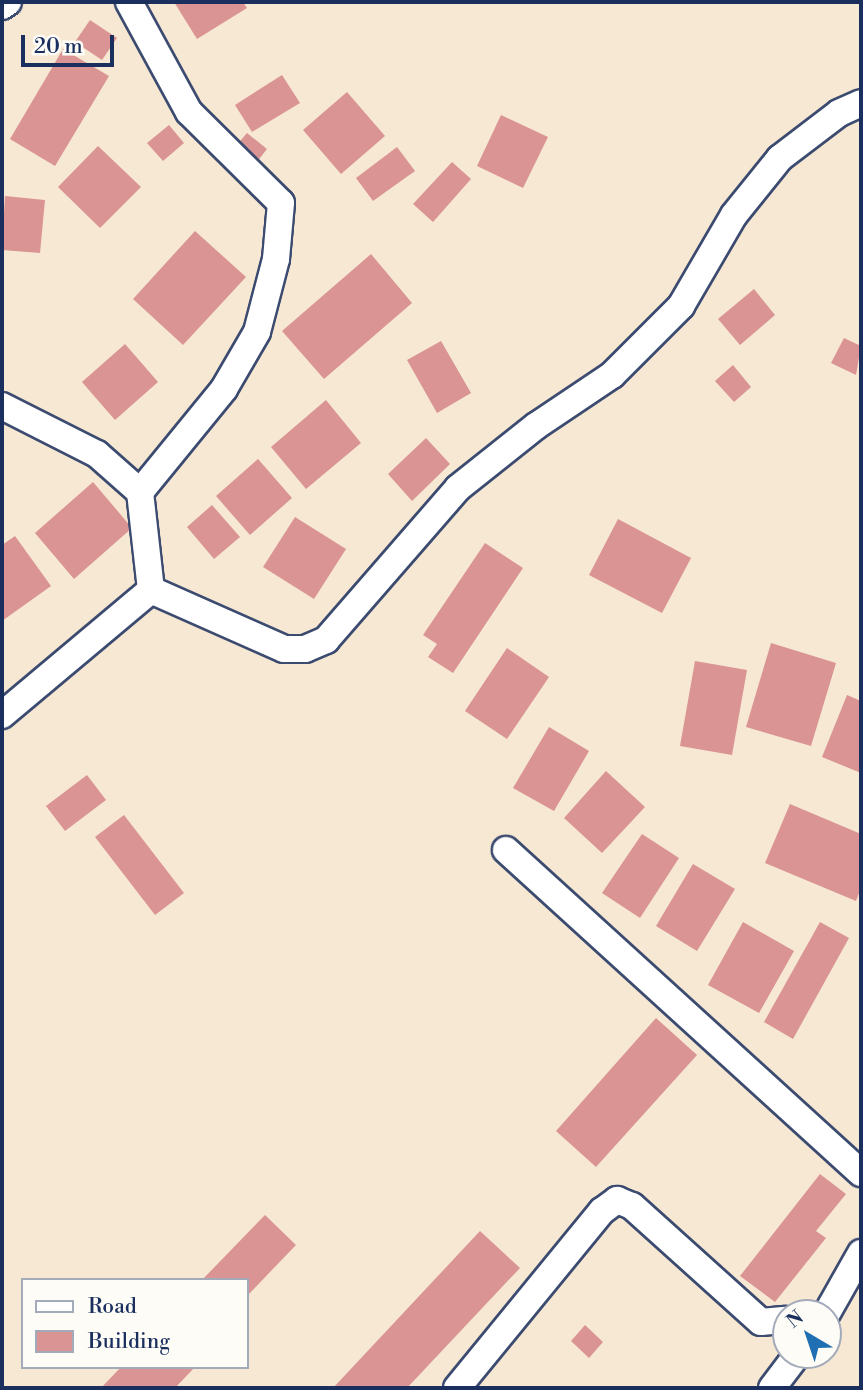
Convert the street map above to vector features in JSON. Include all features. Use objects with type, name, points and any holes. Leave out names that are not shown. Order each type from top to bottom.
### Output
[{"type":"street","points":[[2,6],[8,2]]},
{"type":"street","points":[[128,2],[189,112],[281,203],[276,259],[257,332],[224,389],[140,492]]},
{"type":"street","points":[[151,590],[284,649],[305,649],[326,640],[458,488],[536,426],[612,375],[681,306],[734,215],[780,158],[839,113],[861,103]]},
{"type":"street","points":[[2,405],[97,454],[140,492],[151,590]]},
{"type":"street","points":[[2,715],[151,590]]},
{"type":"street","points":[[506,850],[861,1173]]},
{"type":"street","points":[[457,1388],[602,1211],[617,1200],[632,1206],[761,1322],[772,1321]]},
{"type":"street","points":[[835,1299],[861,1253]]},
{"type":"street","points":[[772,1388],[786,1369]]},
{"type":"building","points":[[174,2],[243,2],[247,8],[197,39]]},
{"type":"building","points":[[90,20],[117,38],[102,60],[75,42]]},
{"type":"building","points":[[63,49],[109,76],[55,166],[10,139]]},
{"type":"building","points":[[282,75],[300,103],[252,132],[235,105]]},
{"type":"building","points":[[347,92],[385,136],[341,174],[303,130]]},
{"type":"building","points":[[501,115],[548,137],[523,188],[477,166]]},
{"type":"building","points":[[169,125],[184,143],[163,161],[147,143]]},
{"type":"building","points":[[247,133],[267,149],[256,163],[236,146]]},
{"type":"building","points":[[98,146],[141,187],[100,228],[58,187]]},
{"type":"building","points":[[397,147],[415,171],[373,201],[356,178]]},
{"type":"building","points":[[452,162],[471,179],[433,222],[413,204]]},
{"type":"building","points":[[5,196],[45,200],[40,253],[2,250]]},
{"type":"building","points":[[195,231],[246,277],[183,345],[133,299]]},
{"type":"building","points":[[371,254],[412,303],[324,379],[282,331]]},
{"type":"building","points":[[754,289],[775,315],[740,345],[718,319]]},
{"type":"building","points":[[844,338],[861,346],[856,375],[831,363]]},
{"type":"building","points":[[441,341],[471,393],[437,413],[407,360]]},
{"type":"building","points":[[125,344],[158,382],[115,420],[82,382]]},
{"type":"building","points":[[733,365],[751,387],[734,402],[715,381]]},
{"type":"building","points":[[326,400],[361,443],[306,489],[271,447]]},
{"type":"building","points":[[426,438],[450,464],[412,501],[388,474]]},
{"type":"building","points":[[258,459],[292,498],[250,535],[216,496]]},
{"type":"building","points":[[93,482],[132,528],[74,579],[35,533]]},
{"type":"building","points":[[212,505],[240,537],[214,559],[187,527]]},
{"type":"building","points":[[295,517],[346,549],[314,599],[263,567]]},
{"type":"building","points":[[618,519],[691,558],[662,613],[589,575]]},
{"type":"building","points":[[15,536],[51,586],[2,621],[2,545]]},
{"type":"building","points":[[485,543],[523,568],[453,673],[428,657],[437,644],[423,635]]},
{"type":"building","points":[[771,643],[836,663],[811,746],[746,727]]},
{"type":"building","points":[[507,648],[549,677],[507,739],[465,711]]},
{"type":"building","points":[[695,661],[747,670],[732,755],[680,746]]},
{"type":"building","points":[[847,695],[861,701],[861,773],[822,757]]},
{"type":"building","points":[[549,727],[589,751],[554,811],[513,788]]},
{"type":"building","points":[[606,771],[645,807],[602,853],[564,818]]},
{"type":"building","points":[[87,775],[106,800],[65,831],[46,806]]},
{"type":"building","points":[[790,804],[861,834],[861,888],[856,901],[765,863]]},
{"type":"building","points":[[124,815],[184,893],[155,915],[95,837]]},
{"type":"building","points":[[642,834],[679,858],[640,918],[602,893]]},
{"type":"building","points":[[693,864],[735,889],[697,951],[656,926]]},
{"type":"building","points":[[743,922],[794,951],[759,1013],[708,985]]},
{"type":"building","points":[[820,922],[849,938],[793,1039],[764,1022]]},
{"type":"building","points":[[656,1018],[697,1055],[596,1167],[556,1131]]},
{"type":"building","points":[[820,1174],[846,1194],[816,1231],[826,1238],[777,1299],[772,1300],[740,1276]]},
{"type":"building","points":[[265,1215],[296,1245],[248,1295],[248,1278],[204,1278]]},
{"type":"building","points":[[480,1231],[520,1268],[407,1388],[333,1388]]},
{"type":"building","points":[[585,1325],[603,1342],[589,1358],[571,1341]]},
{"type":"building","points":[[119,1369],[193,1369],[175,1388],[101,1388]]}]
